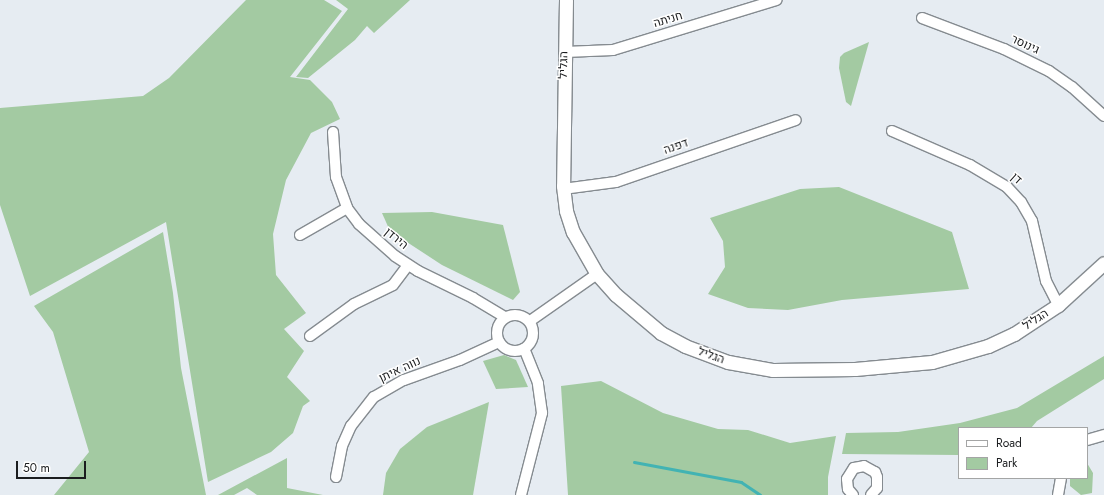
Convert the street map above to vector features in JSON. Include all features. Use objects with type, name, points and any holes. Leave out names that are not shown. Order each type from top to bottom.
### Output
[{"type":"street","name":"הגליל","points":[[566,0],[563,189],[566,211],[573,232],[597,274],[636,313],[661,333],[685,346],[728,362],[773,370],[900,366],[958,356],[1014,334],[1058,305],[1104,263]]},
{"type":"street","name":"חניתה","points":[[564,52],[613,50],[777,0]]},
{"type":"street","name":"גינוסר","points":[[922,18],[1004,49],[1049,71],[1072,87],[1104,116]]},
{"type":"street","name":"דפנה","points":[[563,189],[616,182],[796,120]]},
{"type":"street","name":"דן","points":[[892,131],[976,168],[1007,187],[1021,202],[1032,221],[1046,281],[1058,305]]},
{"type":"street","name":"הירדן","points":[[333,132],[336,177],[347,208],[375,239],[408,265],[505,317]]},
{"type":"street","points":[[300,235],[347,208]]},
{"type":"street","points":[[310,336],[354,304],[393,285],[408,265]]},
{"type":"street","points":[[530,321],[597,274]]},
{"type":"street","points":[[516,314],[530,321],[534,337],[524,349],[513,351],[499,342],[497,331],[505,317],[516,314]]},
{"type":"street","name":"נווה איתן","points":[[336,477],[342,446],[351,426],[374,398],[404,380],[499,342]]},
{"type":"street","points":[[521,495],[542,413],[538,383],[524,349]]},
{"type":"street","points":[[1088,440],[1104,435]]},
{"type":"street","points":[[853,495],[848,489],[847,479],[854,468],[859,466],[870,468],[874,472],[878,482],[875,494]]},
{"type":"street","points":[[1058,495],[1061,479]]},
{"type":"green space","points":[[246,0],[324,0],[342,11],[290,77],[310,80],[332,102],[340,119],[311,133],[286,180],[273,234],[276,275],[306,313],[284,329],[304,351],[287,377],[310,401],[303,406],[293,433],[271,452],[208,482],[166,222],[30,296],[0,205],[0,108],[143,96],[169,78]]},
{"type":"green space","points":[[336,0],[410,0],[374,33],[367,26],[355,40],[308,78],[296,77],[348,9]]},
{"type":"green space","points":[[869,42],[851,106],[846,102],[839,68],[840,57],[844,53]]},
{"type":"green space","points":[[839,187],[952,232],[969,289],[842,300],[788,310],[748,308],[708,294],[725,267],[723,241],[710,218],[800,189]]},
{"type":"green space","points":[[432,212],[503,225],[520,292],[513,300],[442,265],[390,231],[382,213]]},
{"type":"green space","points":[[163,232],[173,293],[181,368],[206,495],[54,495],[89,452],[53,332],[34,306]]},
{"type":"green space","points":[[504,355],[516,360],[528,387],[496,389],[483,361]]},
{"type":"green space","points":[[1104,356],[1104,379],[1037,421],[1032,427],[958,427],[958,455],[842,454],[846,433],[898,432],[960,423],[1017,408]]},
{"type":"green space","points":[[601,381],[663,413],[718,429],[748,430],[790,443],[836,436],[828,477],[828,495],[568,495],[561,386]]},
{"type":"green space","points":[[489,402],[473,495],[383,495],[386,473],[400,449],[427,427]]},
{"type":"green space","points":[[287,458],[287,488],[323,495],[257,495],[247,488],[234,495],[218,495]]},
{"type":"green space","points":[[1088,465],[1093,473],[1092,493],[1081,495],[1070,486],[1070,479],[1088,479]]},
{"type":"waterway","points":[[634,462],[741,482],[760,495]]}]
